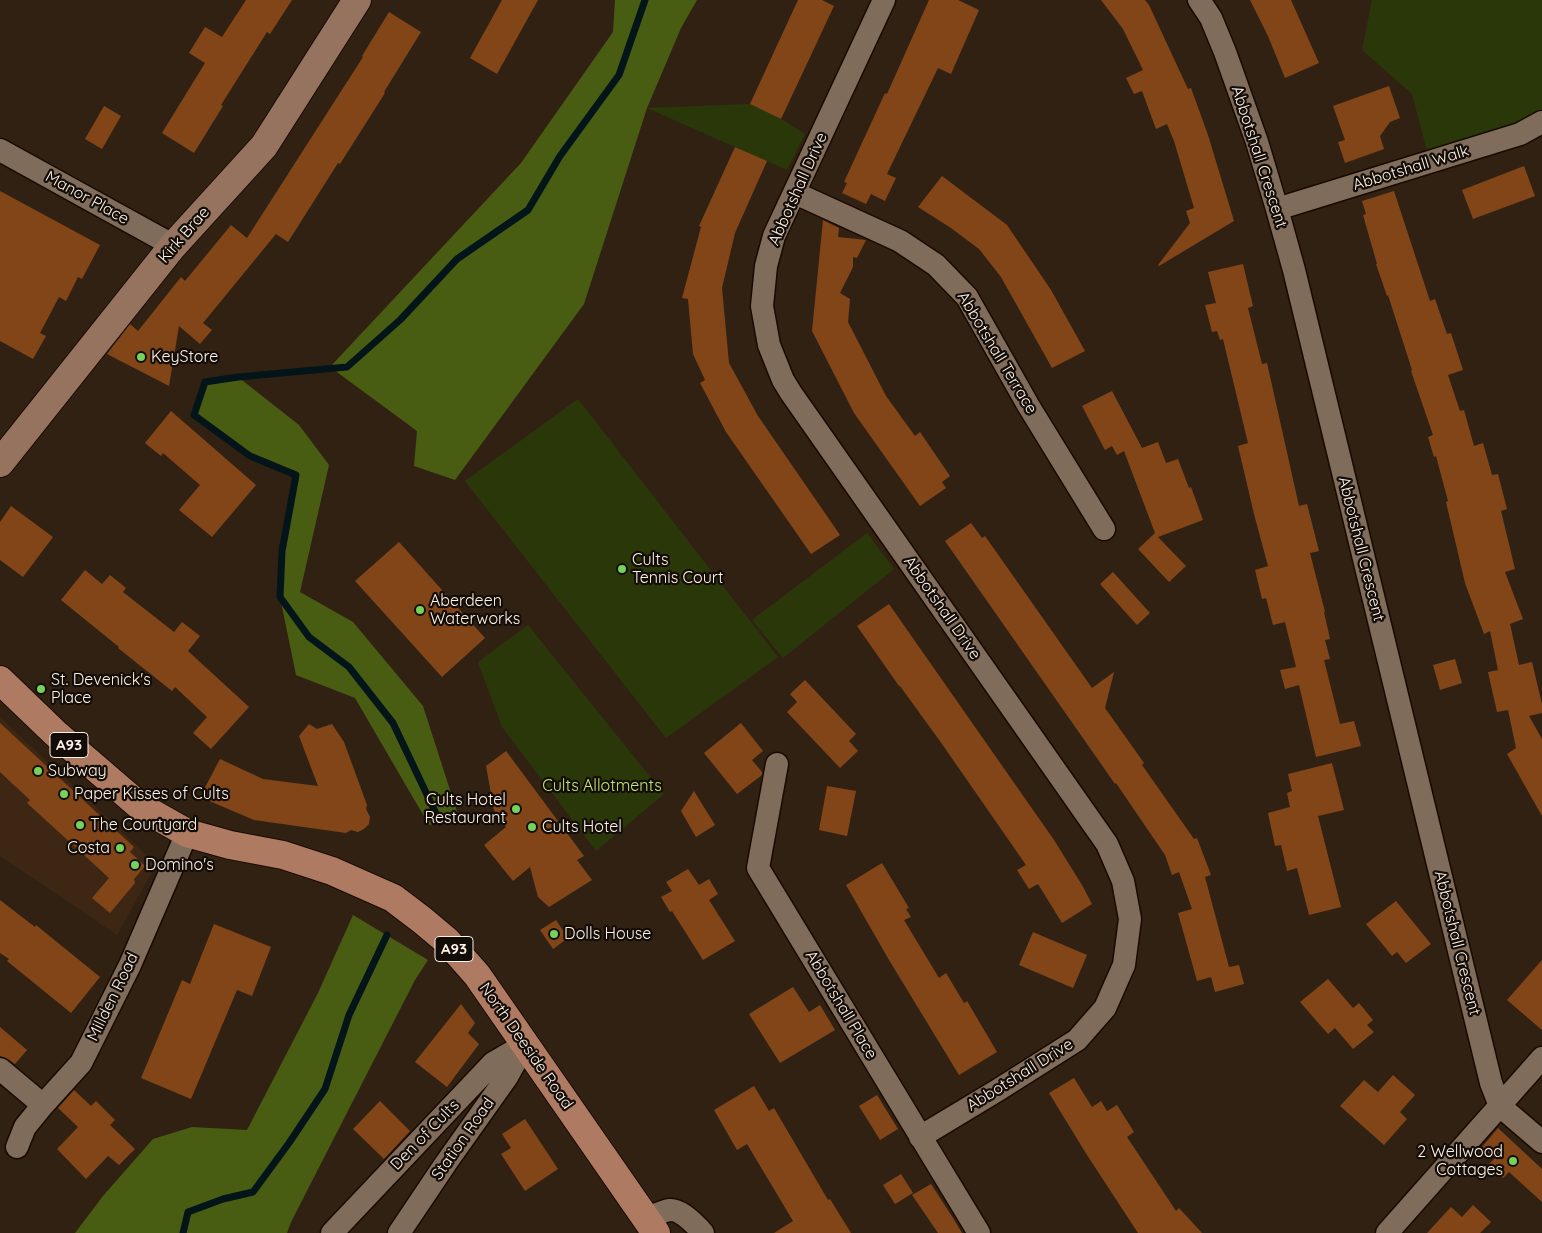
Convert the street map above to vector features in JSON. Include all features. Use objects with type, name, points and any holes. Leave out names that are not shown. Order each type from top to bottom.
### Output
[{"type":"main road","name":"North Deeside Road","points":[[0,680],[55,734],[142,807],[187,833],[230,846],[283,855],[332,871],[393,898],[422,920],[447,941],[486,988],[651,1226]]},
{"type":"street","name":"Kirk Brae","points":[[0,463],[172,247],[264,146],[357,0]]},
{"type":"street","name":"Abbotshall Drive","points":[[884,0],[774,236],[766,266],[762,306],[769,345],[783,380],[1108,844],[1123,881],[1130,919],[1124,965],[1105,1008],[1077,1040],[920,1137]]},
{"type":"street","name":"Abbotshall Crescent","points":[[1199,0],[1211,18],[1225,52],[1278,209],[1491,1083],[1500,1106]]},
{"type":"street","name":"Abbotshall Walk","points":[[1278,209],[1520,134],[1542,122]]},
{"type":"street","name":"Manor Place","points":[[0,150],[172,247]]},
{"type":"street","name":"Abbotshall Terrace","points":[[795,193],[900,241],[942,271],[966,298],[1028,405],[1104,529]]},
{"type":"street","name":"Abbotshall Place","points":[[777,764],[758,868],[979,1233]]},
{"type":"street","name":"Millden Road","points":[[17,1147],[25,1127],[42,1105],[81,1063],[130,964],[187,833]]},
{"type":"street","name":"Den of Cults","points":[[332,1233],[494,1063],[524,1045]]},
{"type":"street","name":"Station Road","points":[[399,1233],[507,1077],[524,1045]]},
{"type":"street","points":[[1388,1232],[1542,1058]]},
{"type":"street","points":[[0,1069],[42,1105]]},
{"type":"street","points":[[1500,1106],[1542,1142]]},
{"type":"street","name":"North Deeside Road","points":[[651,1226],[668,1210],[674,1210],[687,1217],[703,1233]]},
{"type":"shaded area","points":[[0,717],[156,864],[117,935],[0,856]]},
{"type":"green space","points":[[615,0],[697,0],[681,28],[647,108],[584,304],[455,480],[414,466],[417,431],[330,367],[521,163],[613,32]]},
{"type":"green space","points":[[1372,0],[1542,0],[1542,122],[1430,162],[1412,94],[1362,50]]},
{"type":"green space","points":[[750,104],[781,119],[805,134],[787,170],[647,108]]},
{"type":"green space","points":[[238,377],[299,425],[329,465],[300,592],[353,622],[423,706],[459,818],[429,825],[355,698],[296,675],[280,597],[282,551],[296,475],[250,456],[194,415],[205,382]]},
{"type":"green space","name":"Cults Tennis Court","points":[[578,399],[778,657],[666,738],[465,481]]},
{"type":"green space","points":[[867,533],[894,569],[783,658],[752,620]]},
{"type":"green space","name":"Cults Allotments","points":[[528,625],[664,794],[596,851],[502,727],[478,662]]},
{"type":"green space","points":[[353,915],[428,960],[415,980],[287,1233],[75,1233],[103,1196],[153,1139],[192,1127],[247,1130],[318,993]]},
{"type":"building","points":[[246,0],[292,0],[270,34],[267,32],[221,105],[223,106],[194,153],[162,133],[205,63],[189,53],[205,27],[222,37]]},
{"type":"building","points":[[502,0],[538,0],[497,74],[470,58]]},
{"type":"building","points":[[798,0],[822,0],[834,6],[781,119],[750,104]]},
{"type":"building","points":[[929,0],[958,0],[979,10],[951,74],[938,68],[887,174],[896,178],[885,201],[871,194],[866,204],[842,193],[847,183],[844,182],[885,93],[887,94]]},
{"type":"building","points":[[1101,0],[1145,0],[1149,5],[1188,89],[1191,88],[1208,135],[1234,221],[1159,266],[1190,223],[1186,211],[1194,208],[1167,124],[1156,129],[1142,91],[1134,94],[1126,78],[1143,70],[1123,29]]},
{"type":"building","points":[[1250,0],[1291,0],[1319,63],[1285,78],[1268,36]]},
{"type":"building","points":[[389,12],[421,32],[385,93],[288,242],[276,234],[203,323],[212,330],[200,344],[179,326],[169,386],[107,354],[130,324],[138,331],[181,277],[185,281],[231,225],[247,238],[363,57]]},
{"type":"building","points":[[1389,86],[1400,118],[1390,122],[1380,136],[1384,149],[1345,163],[1338,142],[1345,140],[1333,106]]},
{"type":"building","points":[[104,106],[121,116],[102,149],[85,139]]},
{"type":"building","points":[[735,147],[767,161],[735,233],[722,288],[729,363],[758,416],[840,535],[811,554],[726,432],[700,383],[705,380],[693,354],[688,299],[682,298],[701,227],[699,226]]},
{"type":"building","points":[[1524,166],[1535,196],[1473,219],[1462,190]]},
{"type":"building","points":[[942,176],[1007,225],[1051,290],[1085,351],[1052,368],[1001,277],[979,249],[918,207]]},
{"type":"building","points":[[0,191],[100,245],[82,279],[78,277],[66,301],[59,297],[40,333],[46,336],[33,359],[0,341]]},
{"type":"building","points":[[1394,191],[1430,301],[1435,299],[1447,334],[1451,333],[1463,370],[1448,375],[1460,411],[1464,410],[1474,446],[1483,443],[1492,475],[1498,474],[1507,509],[1501,511],[1515,569],[1505,572],[1523,619],[1510,624],[1519,665],[1532,662],[1542,704],[1542,713],[1529,716],[1542,739],[1542,816],[1507,754],[1516,748],[1508,710],[1497,712],[1488,672],[1498,670],[1490,631],[1484,634],[1465,583],[1446,502],[1448,501],[1436,456],[1434,457],[1428,437],[1433,435],[1388,295],[1376,264],[1363,215],[1366,214],[1362,201]]},
{"type":"building","points":[[823,220],[839,228],[838,237],[866,240],[857,258],[853,257],[853,267],[840,293],[850,299],[848,322],[886,396],[915,436],[920,432],[950,476],[942,482],[946,488],[920,506],[854,413],[812,331]]},
{"type":"building","points":[[1243,264],[1253,306],[1248,308],[1262,364],[1267,363],[1299,506],[1307,504],[1319,551],[1310,553],[1330,639],[1325,640],[1330,659],[1324,660],[1340,724],[1354,721],[1361,746],[1316,757],[1299,685],[1285,689],[1280,670],[1296,667],[1285,622],[1273,625],[1266,598],[1262,599],[1255,570],[1268,566],[1238,446],[1248,443],[1223,339],[1220,340],[1217,331],[1212,332],[1205,305],[1216,303],[1208,272]]},
{"type":"building","points":[[1112,391],[1142,448],[1158,442],[1166,463],[1178,459],[1203,520],[1158,537],[1186,566],[1169,582],[1138,549],[1155,533],[1124,451],[1117,455],[1112,446],[1105,450],[1082,406]]},
{"type":"building","points":[[171,411],[256,485],[212,537],[179,510],[200,485],[163,453],[161,456],[145,443]]},
{"type":"building","points":[[11,506],[53,537],[23,577],[0,560],[0,522]]},
{"type":"building","points":[[971,523],[982,538],[985,536],[1092,688],[1114,672],[1105,708],[1194,839],[1197,838],[1211,875],[1205,877],[1229,967],[1239,965],[1244,984],[1215,992],[1211,977],[1197,981],[1178,913],[1192,909],[1179,872],[1172,875],[1165,855],[945,541]]},
{"type":"building","name":"Aberdeen Waterworks","points":[[399,542],[485,638],[442,677],[355,581]]},
{"type":"building","points":[[85,570],[102,584],[110,575],[126,588],[123,592],[174,632],[182,622],[200,636],[188,651],[249,707],[211,749],[193,733],[207,717],[175,687],[172,691],[61,600]]},
{"type":"building","points":[[1113,572],[1150,613],[1137,625],[1100,584]]},
{"type":"building","points":[[889,604],[1054,840],[1082,885],[1092,904],[1062,923],[1038,884],[1029,889],[1017,870],[1026,865],[857,626]]},
{"type":"building","points":[[1455,659],[1462,683],[1440,690],[1433,665]]},
{"type":"building","points":[[805,680],[856,734],[849,741],[858,751],[840,768],[787,712],[797,702],[790,694]]},
{"type":"building","name":"The Courtyard","points":[[0,723],[134,847],[130,852],[145,866],[134,879],[135,883],[110,913],[92,898],[109,878],[27,803],[30,800],[0,772]]},
{"type":"building","points":[[741,723],[763,751],[752,760],[762,772],[762,775],[737,794],[704,753]]},
{"type":"building","points":[[309,724],[317,729],[332,724],[344,742],[370,817],[369,824],[364,829],[358,832],[351,830],[346,833],[254,820],[200,797],[220,759],[263,779],[318,786],[299,736]]},
{"type":"building","name":"Cults Hotel","points":[[506,751],[584,856],[577,860],[592,880],[549,907],[538,897],[530,867],[513,881],[484,845],[506,827],[494,810],[486,766]]},
{"type":"building","points":[[1332,763],[1344,810],[1318,816],[1341,907],[1309,915],[1297,868],[1287,871],[1281,845],[1275,846],[1268,813],[1290,807],[1287,793],[1292,791],[1288,774]]},
{"type":"building","points":[[827,786],[856,791],[847,836],[819,830]]},
{"type":"building","points":[[694,791],[715,825],[696,837],[681,811]]},
{"type":"building","points":[[882,863],[909,908],[906,909],[911,917],[904,920],[939,978],[946,973],[964,1003],[967,1001],[997,1052],[959,1075],[846,885]]},
{"type":"building","points":[[688,869],[699,885],[709,879],[718,894],[709,900],[735,941],[703,960],[661,897],[672,891],[666,882]]},
{"type":"building","points":[[0,900],[35,927],[36,925],[100,977],[71,1013],[7,961],[9,959],[0,953]]},
{"type":"building","points":[[1396,901],[1431,944],[1406,963],[1397,952],[1392,956],[1366,924]]},
{"type":"building","name":"Dolls House","points":[[556,920],[568,938],[553,949],[540,930]]},
{"type":"building","points":[[214,924],[271,947],[252,996],[237,990],[191,1099],[141,1078],[182,980],[190,984]]},
{"type":"building","points":[[1033,932],[1087,955],[1073,988],[1019,965]]},
{"type":"building","points":[[1542,960],[1542,1030],[1507,1000]]},
{"type":"building","points":[[1328,979],[1353,1008],[1359,1003],[1373,1020],[1367,1025],[1374,1032],[1353,1049],[1335,1028],[1328,1034],[1300,1002]]},
{"type":"building","points":[[793,987],[809,1012],[820,1005],[835,1030],[780,1063],[749,1014]]},
{"type":"building","points":[[461,1004],[475,1023],[468,1033],[479,1044],[447,1087],[415,1062]]},
{"type":"building","points":[[0,1027],[27,1050],[15,1064],[0,1056]]},
{"type":"building","points":[[1393,1075],[1415,1095],[1400,1112],[1407,1119],[1384,1145],[1340,1106],[1364,1080],[1378,1092]]},
{"type":"building","points":[[1074,1078],[1092,1107],[1101,1101],[1107,1111],[1117,1105],[1134,1132],[1127,1137],[1176,1211],[1179,1208],[1202,1233],[1138,1233],[1049,1093]]},
{"type":"building","points":[[754,1086],[769,1111],[774,1108],[828,1200],[830,1199],[851,1233],[774,1233],[793,1221],[747,1144],[737,1150],[714,1110]]},
{"type":"building","points":[[74,1090],[91,1106],[96,1101],[115,1120],[110,1125],[135,1149],[119,1165],[108,1156],[86,1179],[57,1149],[78,1127],[58,1108]]},
{"type":"building","points":[[877,1095],[898,1129],[880,1140],[859,1106]]},
{"type":"building","points":[[380,1101],[410,1131],[384,1159],[353,1129]]},
{"type":"building","points":[[525,1119],[558,1169],[525,1191],[501,1154],[511,1148],[502,1134]]},
{"type":"building","name":"2 Wellwood Cottages","points":[[1498,1128],[1542,1169],[1542,1202],[1509,1172],[1503,1178],[1488,1165],[1495,1158],[1482,1147]]},
{"type":"building","points":[[901,1174],[913,1193],[895,1204],[883,1185]]},
{"type":"building","points":[[931,1184],[962,1233],[938,1233],[912,1195]]},
{"type":"building","points":[[1473,1205],[1491,1222],[1480,1233],[1427,1233],[1451,1207],[1462,1217]]},
{"type":"waterway","points":[[440,822],[393,723],[349,667],[309,637],[280,597],[282,551],[296,475],[250,456],[194,415],[205,382],[238,377],[347,367],[400,320],[457,259],[528,210],[560,156],[619,75],[645,0]]},
{"type":"waterway","points":[[183,1233],[188,1212],[223,1199],[253,1192],[289,1143],[325,1089],[349,1015],[387,935]]},
{"type":"place","name":"KeyStore","points":[[141,357]]},
{"type":"place","name":"Cults Tennis Court","points":[[622,569]]},
{"type":"place","name":"Aberdeen Waterworks","points":[[420,610]]},
{"type":"place","name":"St. Devenick's Place","points":[[41,689]]},
{"type":"place","name":"Subway","points":[[38,771]]},
{"type":"place","name":"Paper Kisses of Cults","points":[[64,794]]},
{"type":"place","name":"Cults Hotel Restaurant","points":[[516,809]]},
{"type":"place","name":"The Courtyard","points":[[80,825]]},
{"type":"place","name":"Cults Hotel","points":[[532,827]]},
{"type":"place","name":"Costa","points":[[120,848]]},
{"type":"place","name":"Domino's","points":[[135,865]]},
{"type":"place","name":"Dolls House","points":[[554,934]]},
{"type":"place","name":"2 Wellwood Cottages","points":[[1513,1161]]}]
